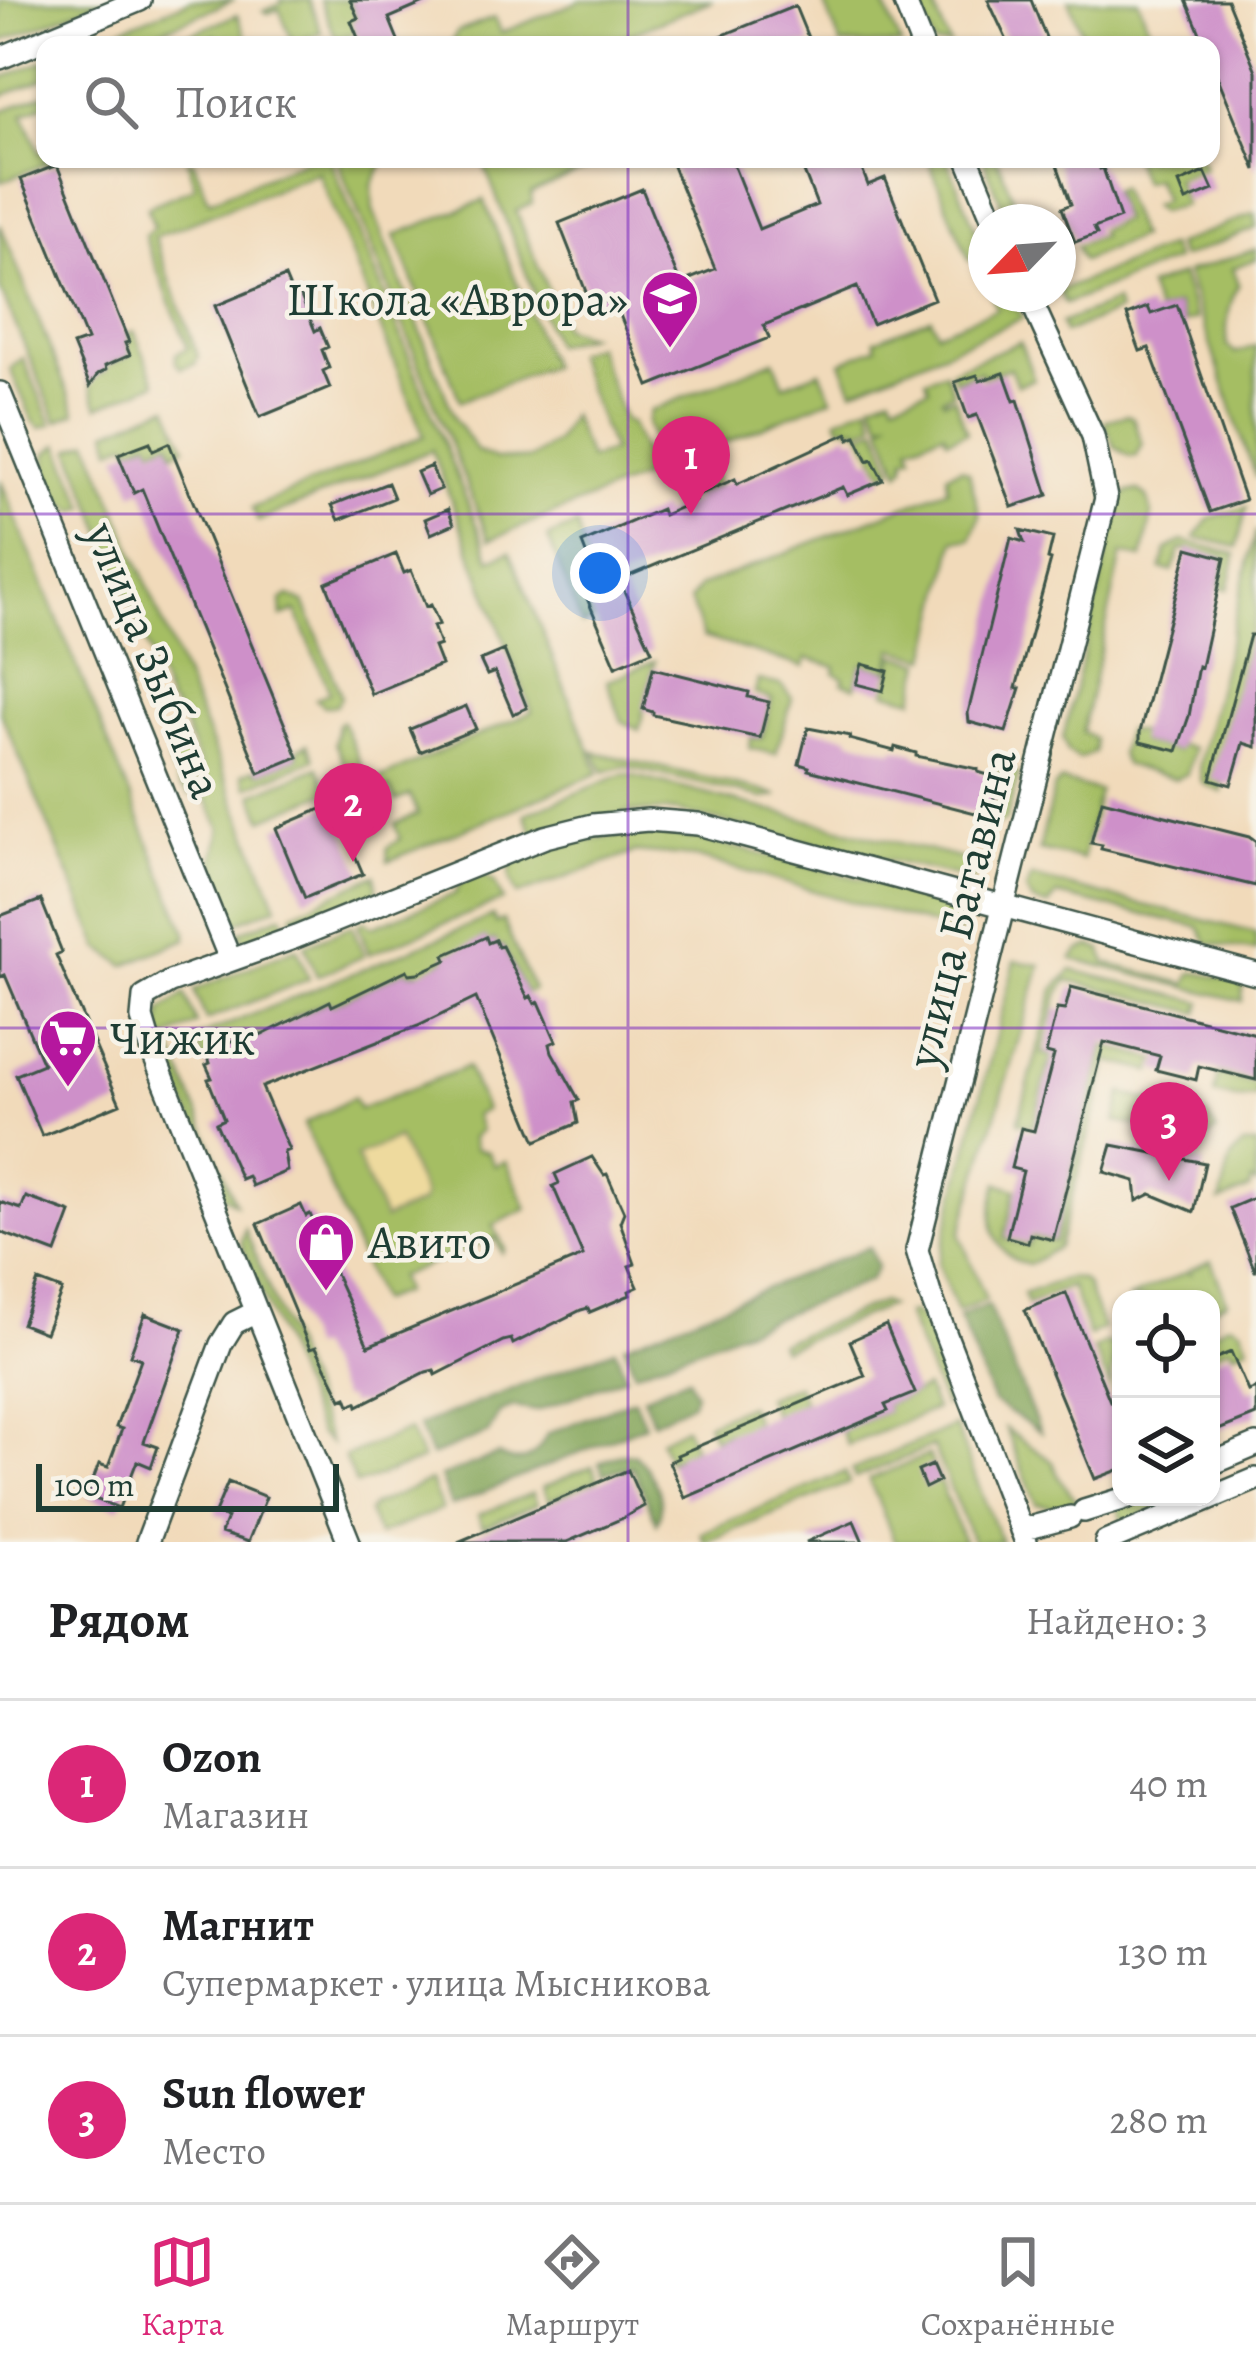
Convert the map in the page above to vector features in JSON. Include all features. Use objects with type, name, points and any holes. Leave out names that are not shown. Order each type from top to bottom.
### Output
[{"type":"street","points":[[53,36],[140,0]]},
{"type":"street","points":[[904,0],[918,36]]},
{"type":"street","points":[[0,58],[36,43]]},
{"type":"street","points":[[972,168],[987,204]]},
{"type":"street","name":"улица Батавина","points":[[1024,1536],[917,1250],[1106,498],[1094,436],[1036,312]]},
{"type":"street","name":"улица Зыбина","points":[[0,393],[230,959]]},
{"type":"street","points":[[349,1542],[152,1048],[142,1018],[144,997],[170,982],[296,938],[545,837],[593,825],[648,820],[698,824],[1256,974]]},
{"type":"street","points":[[147,1542],[221,1344],[234,1323],[256,1312]]},
{"type":"street","points":[[1220,1459],[1256,1445]]},
{"type":"street","points":[[1106,1542],[1256,1479]]},
{"type":"street","points":[[1024,1536],[1112,1503]]},
{"type":"green space","points":[[0,0],[104,0],[0,42]]},
{"type":"green space","points":[[191,0],[234,0],[148,36],[104,36]]},
{"type":"green space","points":[[309,0],[321,32],[291,36],[279,9],[264,11]]},
{"type":"green space","points":[[320,0],[350,0],[358,18],[356,32],[335,36]]},
{"type":"green space","points":[[582,0],[713,0],[625,36],[455,36],[494,18],[501,33]]},
{"type":"green space","points":[[823,0],[882,0],[897,36],[837,36]]},
{"type":"green space","points":[[917,0],[931,0],[946,36],[931,36]]},
{"type":"green space","points":[[1069,0],[1138,0],[1152,36],[1083,36]]},
{"type":"green space","points":[[237,15],[245,36],[215,35],[185,36]]},
{"type":"green space","points":[[36,64],[36,82],[0,97],[0,79]]},
{"type":"green space","points":[[36,98],[36,108],[23,114],[36,144],[36,168],[1,182],[0,112]]},
{"type":"green space","points":[[190,168],[196,168],[209,201],[286,168],[334,168],[490,559],[510,552],[599,773],[388,861],[387,848],[400,839],[395,824],[418,814],[410,795],[396,801],[389,788],[361,798],[357,794],[335,743],[338,724],[342,721],[369,783],[532,712],[432,450],[258,521],[252,508],[424,436],[318,172],[154,237],[198,356],[195,364],[181,368],[176,363],[176,354],[188,348],[146,241],[145,235],[154,227],[147,207],[195,187]]},
{"type":"green space","points":[[341,168],[380,168],[372,185],[373,210],[455,419],[477,451],[495,459],[530,459],[555,442],[571,415],[589,459],[612,451],[574,353],[595,345],[625,422],[630,422],[646,460],[644,477],[489,540]]},
{"type":"green space","points":[[485,168],[589,168],[531,193],[532,203],[516,211],[563,328],[588,335],[554,345]]},
{"type":"green space","points":[[932,168],[951,168],[968,211],[968,258]]},
{"type":"green space","points":[[987,168],[1001,168],[1016,204],[1002,204]]},
{"type":"green space","points":[[1137,168],[1204,168],[1175,179],[1184,205],[1159,212],[1152,206],[1164,200],[1155,178],[1142,182]]},
{"type":"green space","points":[[1119,187],[1139,237],[1082,261],[1076,246],[1123,220],[1112,190]]},
{"type":"green space","points":[[484,200],[550,366],[460,401],[395,235]]},
{"type":"green space","points":[[1255,213],[1256,228],[1181,258],[1175,245]]},
{"type":"green space","points":[[0,224],[76,413],[57,421],[0,289]]},
{"type":"green space","points":[[1169,246],[1175,260],[1076,300],[1076,284]]},
{"type":"green space","points":[[1256,249],[1256,259],[1233,268],[1239,284],[1230,306],[1227,346],[1235,353],[1256,346],[1256,479],[1186,273]]},
{"type":"green space","points":[[1181,275],[1196,319],[1184,323],[1177,305],[1157,312],[1148,287]]},
{"type":"green space","points":[[1115,302],[1119,311],[1064,333],[1061,323]]},
{"type":"green space","points":[[989,312],[1020,312],[1023,318],[853,390],[841,362],[877,347],[875,340],[931,318],[937,332]]},
{"type":"green space","points":[[134,331],[156,383],[98,407],[88,381],[106,370],[105,366],[129,356],[126,334]]},
{"type":"green space","points":[[1020,342],[1034,379],[1017,385],[1010,368],[955,380],[951,370]]},
{"type":"green space","points":[[23,358],[52,424],[40,428],[33,421],[10,369]]},
{"type":"green space","points":[[774,360],[784,385],[820,371],[832,398],[664,468],[647,423],[650,411]]},
{"type":"green space","points":[[945,371],[953,392],[942,398],[954,397],[967,432],[947,439],[944,432],[910,445],[913,455],[906,457],[900,472],[882,426],[888,420],[881,422],[872,401],[891,394],[895,401],[929,388],[926,379]]},
{"type":"green space","points":[[869,404],[875,423],[859,430],[848,424],[841,427],[837,418]]},
{"type":"green space","points":[[168,406],[186,447],[174,452],[170,441],[154,447],[149,440],[132,449],[129,442],[112,448],[108,431]]},
{"type":"green space","points":[[1127,415],[1133,418],[1142,443],[1137,456],[1115,447],[1104,421]]},
{"type":"green space","points":[[877,427],[893,469],[884,473],[862,434]]},
{"type":"green space","points":[[89,441],[277,906],[234,924],[214,861],[221,829],[204,794],[205,780],[180,714],[169,703],[71,449]]},
{"type":"green space","points":[[59,444],[86,507],[76,511],[57,494],[48,471],[46,454]]},
{"type":"green space","points":[[961,468],[969,472],[980,516],[971,539],[955,540],[928,658],[894,649],[888,671],[862,664],[855,687],[843,683],[836,667],[806,658],[804,667],[703,637],[690,600],[699,587],[948,489],[947,474]]},
{"type":"green space","points":[[712,469],[718,485],[681,500],[674,485]]},
{"type":"green space","points":[[0,479],[186,932],[186,939],[125,965],[100,948],[0,711]]},
{"type":"green space","points":[[1139,491],[1147,497],[1152,514],[1142,558],[1122,554],[1082,732],[1094,739],[1094,752],[1079,759],[1068,752],[1063,738],[1121,499]]},
{"type":"green space","points":[[1247,507],[1237,547],[1195,537],[1210,518]]},
{"type":"green space","points":[[577,525],[587,565],[579,568],[578,582],[593,620],[582,625],[548,537]]},
{"type":"green space","points":[[1256,531],[1256,613],[1224,737],[1222,792],[1202,783],[1199,764]]},
{"type":"green space","points":[[1182,541],[1236,554],[1228,589],[1221,588],[1224,558],[1181,549],[1172,571],[1161,569],[1167,550]]},
{"type":"green space","points":[[289,596],[304,602],[339,690],[336,706],[324,706],[316,699],[330,692],[296,611],[282,616],[281,601]]},
{"type":"green space","points":[[895,655],[923,662],[914,699],[886,692]]},
{"type":"green space","points":[[655,661],[639,730],[622,721],[607,681]]},
{"type":"green space","points":[[758,680],[781,685],[792,698],[776,754],[749,748],[751,738],[762,739],[772,699],[755,694]]},
{"type":"green space","points":[[1126,730],[1142,733],[1141,742],[1176,751],[1178,745],[1193,748],[1187,774],[1175,779],[1125,765],[1120,754]]},
{"type":"green space","points":[[182,743],[196,782],[191,796],[179,786],[168,762],[172,749]]},
{"type":"green space","points":[[307,744],[314,759],[247,787],[242,774],[254,769],[259,773],[298,757],[298,749]]},
{"type":"green space","points":[[594,752],[778,796],[763,798],[624,766],[604,772]]},
{"type":"green space","points":[[1002,763],[1019,774],[1006,821],[997,825],[987,822],[987,817],[994,814]]},
{"type":"green space","points":[[318,767],[328,792],[263,819],[253,794]]},
{"type":"green space","points":[[623,774],[979,863],[969,887],[960,877],[675,811],[631,812],[534,834],[525,814]]},
{"type":"green space","points":[[1061,781],[1099,791],[1082,859],[1039,850],[1054,788]]},
{"type":"green space","points":[[652,833],[705,840],[967,905],[960,933],[696,857],[636,852],[517,895],[511,882],[511,867],[533,852],[576,841]]},
{"type":"green space","points":[[481,874],[494,881],[503,900],[369,954],[358,924],[365,921],[372,927],[455,894],[461,882]]},
{"type":"green space","points":[[375,875],[377,888],[372,897],[298,927],[292,914]]},
{"type":"green space","points":[[1031,877],[1256,933],[1256,951],[1208,943],[1199,927],[1057,895],[1048,906],[1033,902],[1026,891]]},
{"type":"green space","points":[[282,915],[288,931],[247,942],[237,933]]},
{"type":"green space","points":[[493,916],[496,923],[503,920],[533,990],[526,993],[503,946],[485,938],[419,976],[407,970],[332,1006],[329,1001],[292,1017],[293,1021],[264,1038],[262,1034],[225,1044],[227,1049],[208,1057],[206,1065],[195,1038]]},
{"type":"green space","points":[[352,926],[364,956],[317,976],[305,945]]},
{"type":"green space","points":[[1091,946],[1102,950],[1106,963],[1187,984],[1192,973],[1243,982],[1242,1001],[1072,959]]},
{"type":"green space","points":[[297,948],[309,979],[206,1020],[194,990]]},
{"type":"green space","points":[[1015,961],[1041,965],[960,1235],[986,1300],[957,1312],[938,1264]]},
{"type":"green space","points":[[1072,970],[1202,1002],[1199,1013],[1068,980],[1059,993],[1042,1053],[1051,1056],[1033,1126],[1018,1122],[1054,989]]},
{"type":"green space","points":[[185,994],[197,1024],[168,1038],[235,1203],[223,1196],[159,1035],[162,1011]]},
{"type":"green space","points":[[1105,1046],[1156,1060],[1152,1072],[1109,1061],[1058,1247],[1028,1265],[998,1243],[992,1209],[998,1183],[1016,1189],[1004,1239],[1028,1246],[1032,1237],[1054,1242]]},
{"type":"green space","points":[[467,1067],[485,1110],[475,1115],[480,1130],[472,1138],[475,1149],[488,1152],[495,1166],[506,1161],[527,1209],[493,1225],[505,1249],[502,1253],[495,1238],[398,1277],[403,1292],[379,1301],[304,1124],[353,1098],[359,1109]]},
{"type":"green space","points":[[1218,1074],[1256,1084],[1256,1096],[1240,1099],[1214,1094]]},
{"type":"green space","points":[[1122,1093],[1207,1116],[1217,1131],[1202,1143],[1138,1122],[1136,1126],[1116,1121]]},
{"type":"green space","points":[[1243,1145],[1256,1145],[1256,1184],[1251,1181],[1250,1189],[1220,1202],[1231,1158]]},
{"type":"green space","points":[[245,1229],[330,1443],[319,1434],[241,1242]]},
{"type":"green space","points":[[869,1247],[877,1267],[869,1281],[635,1372],[624,1345]]},
{"type":"green space","points":[[1211,1261],[1227,1301],[1220,1304],[1220,1290],[1147,1290],[1191,1274],[1190,1270]]},
{"type":"green space","points":[[1068,1278],[1086,1284],[1103,1328],[1089,1336],[1071,1286],[1027,1304],[1023,1294]]},
{"type":"green space","points":[[882,1302],[889,1306],[782,1349],[779,1343]]},
{"type":"green space","points":[[988,1305],[1040,1432],[993,1402],[959,1317]]},
{"type":"green space","points":[[914,1313],[923,1322],[951,1394],[944,1406],[906,1314]]},
{"type":"green space","points":[[1230,1323],[1241,1328],[1248,1346],[1220,1351],[1220,1328]]},
{"type":"green space","points":[[1107,1343],[1112,1346],[1110,1387],[1094,1349]]},
{"type":"green space","points":[[615,1349],[626,1376],[538,1411],[514,1407],[500,1412],[488,1433],[431,1456],[418,1426]]},
{"type":"green space","points":[[688,1377],[695,1393],[692,1402],[653,1422],[643,1396]]},
{"type":"green space","points":[[797,1385],[804,1402],[779,1416],[773,1414],[766,1397]]},
{"type":"green space","points":[[926,1388],[935,1409],[848,1445],[841,1431]]},
{"type":"green space","points":[[634,1399],[645,1425],[451,1506],[440,1477],[498,1455],[514,1461],[528,1458],[547,1434]]},
{"type":"green space","points":[[748,1405],[755,1422],[730,1437],[728,1433],[714,1439],[707,1423]]},
{"type":"green space","points":[[955,1426],[1001,1542],[973,1542],[933,1446],[855,1478],[852,1470]]},
{"type":"green space","points":[[685,1427],[694,1448],[669,1462],[660,1440]]},
{"type":"green space","points":[[1006,1429],[1053,1462],[1078,1502],[1063,1508],[1036,1504]]},
{"type":"green space","points":[[409,1430],[422,1460],[356,1485],[344,1457]]},
{"type":"green space","points":[[622,1453],[634,1454],[652,1477],[661,1505],[657,1523],[632,1466],[604,1474],[599,1463]]},
{"type":"green space","points":[[929,1455],[964,1542],[895,1542],[869,1479]]},
{"type":"green space","points":[[592,1466],[598,1479],[549,1500],[543,1487]]},
{"type":"green space","points":[[845,1472],[849,1483],[705,1542],[701,1533]]},
{"type":"green space","points":[[430,1481],[442,1509],[378,1535],[368,1512],[372,1506]]},
{"type":"green space","points":[[533,1493],[537,1504],[483,1527],[478,1515]]},
{"type":"green space","points":[[1123,1506],[1165,1506],[1124,1523],[1118,1508]]},
{"type":"sand","points":[[398,1138],[424,1196],[421,1203],[384,1219],[356,1156]]},
{"type":"building","points":[[350,0],[431,0],[389,18],[396,36],[357,36],[351,21],[358,18]]},
{"type":"building","points":[[988,0],[1031,0],[1045,36],[1005,36]]},
{"type":"building","points":[[1186,0],[1227,0],[1256,71],[1256,170],[1220,83],[1220,36],[1201,36]]},
{"type":"building","points":[[795,6],[807,36],[721,36]]},
{"type":"building","points":[[58,168],[129,342],[125,343],[130,355],[105,366],[90,386],[73,345],[87,340],[21,179]]},
{"type":"building","points":[[674,168],[735,168],[759,229],[817,205],[803,168],[861,168],[868,185],[885,178],[934,299],[872,324],[857,287],[764,325],[769,338],[649,386],[613,298],[592,307],[559,223],[642,189],[680,283],[715,269]]},
{"type":"building","points":[[1058,168],[1103,168],[1120,218],[1094,228],[1097,234],[1076,242],[1076,204],[1071,204]]},
{"type":"building","points":[[1205,172],[1213,190],[1186,201],[1179,183]]},
{"type":"building","points":[[285,277],[293,296],[300,294],[315,331],[320,328],[328,347],[322,350],[329,368],[323,371],[330,388],[260,417],[215,306]]},
{"type":"building","points":[[1177,305],[1245,500],[1210,512],[1149,348],[1140,351],[1127,315],[1148,307],[1151,314]]},
{"type":"building","points":[[1004,373],[1014,401],[1018,400],[1048,495],[1012,507],[977,415],[968,418],[955,382]]},
{"type":"building","points":[[848,433],[850,439],[856,436],[883,480],[847,495],[843,487],[619,580],[652,651],[616,666],[580,582],[586,580],[582,570],[591,566],[582,543],[661,509],[663,515],[695,501],[694,497],[735,479],[737,484]]},
{"type":"building","points":[[150,442],[153,450],[169,443],[298,757],[259,773],[142,489],[134,493],[118,454]]},
{"type":"building","points":[[431,466],[441,489],[427,495],[417,472]]},
{"type":"building","points":[[388,483],[394,498],[339,520],[332,505]]},
{"type":"building","points":[[448,509],[454,524],[431,534],[425,519]]},
{"type":"building","points":[[1020,530],[1053,538],[1006,732],[969,722],[968,713],[1011,538],[1024,542]]},
{"type":"building","points":[[1188,548],[1225,558],[1177,751],[1140,742],[1140,732]]},
{"type":"building","points":[[396,554],[404,573],[411,570],[426,607],[431,605],[439,624],[433,626],[440,645],[434,647],[441,665],[371,694],[326,583]]},
{"type":"building","points":[[1250,635],[1256,635],[1256,747],[1243,743],[1231,785],[1211,779]]},
{"type":"building","points":[[504,650],[527,708],[513,714],[495,672],[487,675],[480,660]]},
{"type":"building","points":[[862,664],[888,671],[883,691],[856,684]]},
{"type":"building","points":[[653,668],[749,692],[748,697],[769,702],[760,738],[643,709]]},
{"type":"building","points":[[466,706],[476,729],[420,752],[410,729]]},
{"type":"building","points":[[808,728],[894,751],[895,747],[999,778],[990,813],[808,770],[799,764]]},
{"type":"building","points":[[1102,800],[1249,837],[1256,842],[1256,886],[1101,849],[1102,845],[1091,843]]},
{"type":"building","points":[[333,804],[363,874],[305,898],[276,828]]},
{"type":"building","points":[[41,900],[62,952],[56,955],[120,1104],[42,1136],[16,1075],[43,1064],[5,975],[0,977],[0,916]]},
{"type":"building","points":[[486,937],[488,943],[495,940],[502,946],[528,998],[539,1002],[556,1041],[550,1044],[552,1052],[579,1100],[574,1102],[578,1123],[536,1141],[476,998],[262,1087],[289,1150],[284,1152],[287,1171],[252,1186],[248,1176],[241,1179],[216,1123],[224,1119],[208,1079],[212,1078],[208,1057],[227,1049],[225,1044],[253,1032],[255,1037],[262,1035],[407,970],[418,973]]},
{"type":"building","points":[[1071,987],[1256,1034],[1256,1080],[1199,1066],[1196,1080],[1156,1070],[1160,1056],[1104,1042],[1053,1240],[1030,1234],[1028,1243],[1007,1237],[1023,1171],[1011,1168],[1021,1128],[1034,1131],[1054,1055],[1046,1053],[1057,1009],[1065,1010]]},
{"type":"building","points":[[1112,1145],[1205,1163],[1194,1212],[1151,1194],[1137,1201],[1135,1181],[1104,1172]]},
{"type":"building","points":[[592,1157],[607,1174],[624,1212],[620,1222],[638,1287],[630,1295],[590,1312],[581,1310],[513,1344],[511,1339],[503,1341],[436,1375],[434,1370],[426,1372],[358,1406],[357,1402],[350,1405],[347,1397],[342,1399],[316,1347],[310,1349],[258,1224],[301,1205],[306,1216],[310,1214],[368,1346],[583,1256],[553,1186],[559,1183],[555,1174]]},
{"type":"building","points":[[26,1197],[71,1213],[56,1253],[0,1232],[0,1202],[21,1209]]},
{"type":"building","points":[[1256,1197],[1256,1271],[1255,1271],[1230,1208]]},
{"type":"building","points":[[38,1281],[62,1290],[45,1333],[22,1324]]},
{"type":"building","points":[[1066,1293],[1112,1400],[1112,1472],[1095,1479],[1025,1310]]},
{"type":"building","points":[[145,1314],[184,1329],[144,1442],[158,1447],[151,1467],[137,1461],[119,1508],[87,1496],[99,1464],[108,1467],[122,1429],[116,1427],[141,1359],[130,1355]]},
{"type":"building","points":[[886,1325],[915,1393],[885,1405],[888,1411],[685,1498],[669,1462],[677,1455],[865,1376],[850,1341]]},
{"type":"building","points":[[1231,1352],[1248,1391],[1256,1388],[1256,1415],[1220,1429],[1220,1398],[1220,1356]]},
{"type":"building","points":[[932,1465],[939,1481],[925,1488],[918,1471]]},
{"type":"building","points":[[628,1470],[644,1506],[567,1542],[458,1542]]},
{"type":"building","points":[[228,1482],[266,1497],[248,1542],[221,1533],[227,1518],[215,1513]]},
{"type":"building","points":[[854,1521],[863,1542],[806,1542]]},
{"type":"place","name":"Школа «Аврора»","points":[[670,350]]},
{"type":"place","name":"Ozon","points":[[691,515]]},
{"type":"place","name":"Магнит","points":[[353,862]]},
{"type":"place","name":"Чижик","points":[[68,1089]]},
{"type":"place","name":"Sun flower","points":[[1169,1181]]},
{"type":"place","name":"Авито","points":[[326,1293]]}]
